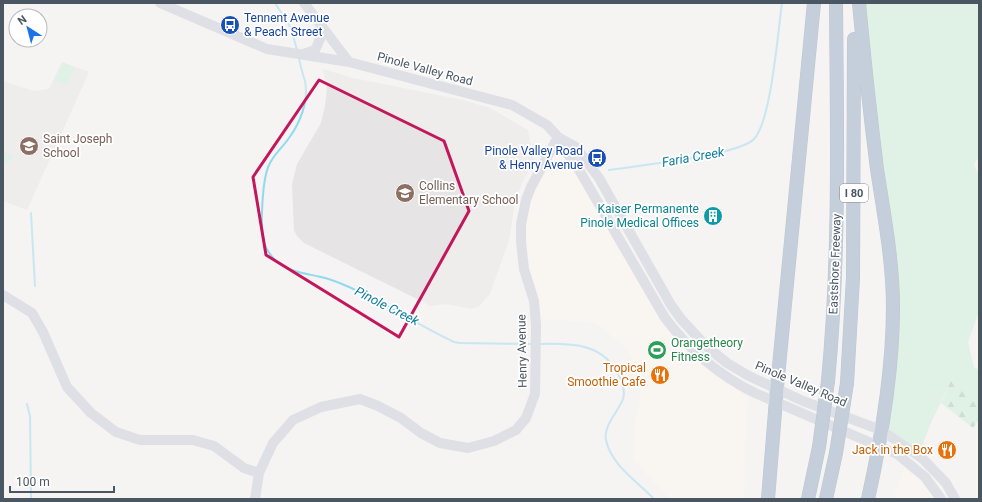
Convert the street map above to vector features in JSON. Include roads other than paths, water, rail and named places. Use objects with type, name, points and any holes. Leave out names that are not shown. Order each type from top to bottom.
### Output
[{"type":"highway","points":[[768,499],[777,388],[814,3]]},
{"type":"highway","name":"Eastshore Freeway","points":[[808,499],[819,447],[828,381],[836,272],[836,3]]},
{"type":"highway","name":"Eastshore Freeway","points":[[826,499],[836,453],[847,383],[853,278],[854,3]]},
{"type":"highway","points":[[859,3],[867,95],[892,272],[892,357],[879,446],[868,499]]},
{"type":"main road","name":"Pinole Valley Road","points":[[160,3],[267,49],[349,62],[512,105],[547,125],[558,137],[566,152],[575,163],[665,318],[679,337],[708,365],[729,380],[776,403],[897,454],[918,470],[933,486],[941,499]]},
{"type":"main road","points":[[304,3],[349,62]]},
{"type":"main road","points":[[303,54],[315,50],[321,37],[321,25]]},
{"type":"main road","name":"Pinole Valley Road","points":[[558,137],[576,147],[599,178],[668,299],[681,319],[706,346],[749,376],[803,401],[881,430],[923,460],[946,483],[955,499]]},
{"type":"main road","name":"Henry Avenue","points":[[255,499],[259,473],[273,443],[293,420],[321,407],[360,399],[395,415],[421,433],[440,443],[468,448],[494,441],[516,430],[526,418],[535,394],[536,355],[534,301],[524,269],[521,224],[526,200],[531,187],[558,137]]},
{"type":"main road","points":[[3,295],[32,313],[67,387],[91,414],[116,432],[140,440],[193,440],[214,446],[244,468],[259,473]]},
{"type":"waterway","name":"Pinole Creek","points":[[275,3],[291,28],[297,50]]},
{"type":"waterway","name":"Faria Creek","points":[[609,170],[709,155],[745,145],[754,139],[760,129],[765,115],[769,96],[782,3]]},
{"type":"waterway","name":"Pinole Creek","points":[[299,58],[305,81],[305,104],[297,126],[271,161],[265,181],[262,204],[262,226],[264,243],[272,257],[286,268],[331,280],[362,293],[454,342],[533,344]]},
{"type":"waterway","points":[[31,213],[35,286]]},
{"type":"waterway","name":"Pinole Creek","points":[[540,344],[564,344],[586,348],[597,352],[614,366],[622,383],[624,396],[609,424],[606,440],[613,457],[619,465],[654,499]]},
{"type":"waterway","points":[[27,404],[30,416],[31,499]]},
{"type":"place","name":"Tennent Avenue & Peach Street","points":[[230,25]]},
{"type":"place","name":"Saint Joseph School","points":[[29,146]]},
{"type":"place","name":"Pinole Valley Road & Henry Avenue","points":[[597,158]]},
{"type":"place","name":"Collins Elementary School","points":[[405,193]]},
{"type":"place","name":"Kaiser Permanente Pinole Medical Offices","points":[[713,216]]},
{"type":"place","name":"Orangetheory Fitness","points":[[657,350]]},
{"type":"place","name":"Tropical Smoothie Cafe","points":[[660,375]]},
{"type":"place","name":"Jack in the Box","points":[[947,450]]}]
